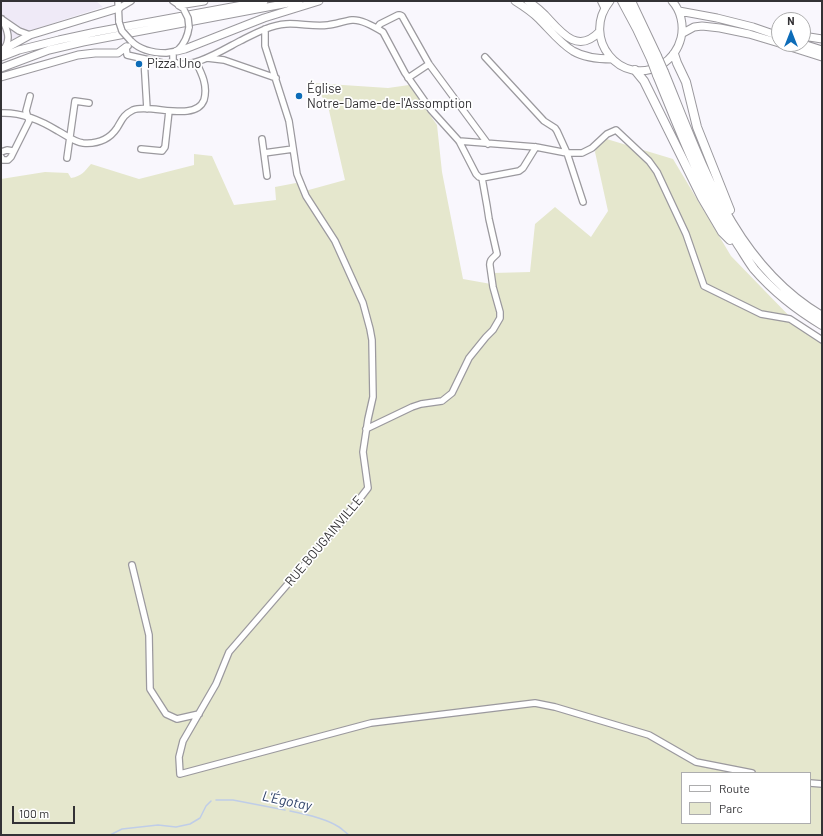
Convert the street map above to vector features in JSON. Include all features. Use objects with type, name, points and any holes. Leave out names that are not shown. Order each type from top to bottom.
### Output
[{"type":"highway","points":[[625,1],[637,29],[654,57],[715,192],[733,225],[754,256],[767,271],[789,293],[822,316]]},
{"type":"highway","points":[[674,54],[686,82],[697,127],[729,208],[738,226],[754,250],[783,287]]},
{"type":"highway","points":[[635,70],[644,81],[688,170],[722,232],[753,268],[785,299],[808,317],[822,325]]},
{"type":"highway","points":[[661,74],[692,160],[708,196],[753,268]]},
{"type":"main road","points":[[179,3],[200,1]]},
{"type":"main road","points":[[1,53],[96,32],[264,1]]},
{"type":"main road","points":[[1,68],[49,50],[83,42],[299,1]]},
{"type":"main road","points":[[175,51],[185,49],[264,18],[319,1]]},
{"type":"main road","points":[[515,1],[532,12],[558,39],[573,51],[594,58],[612,59]]},
{"type":"main road","points":[[528,1],[543,13],[564,35],[576,41],[588,41],[599,32]]},
{"type":"main road","points":[[606,3],[599,24],[601,42],[605,51],[612,59],[627,68],[646,70],[667,62],[680,44],[683,25],[679,11],[672,1]]},
{"type":"main road","points":[[1,53],[30,36],[119,4]]},
{"type":"main road","points":[[679,11],[717,18],[771,33]]},
{"type":"main road","points":[[682,33],[694,27],[702,26],[749,34],[771,41]]},
{"type":"main road","points":[[753,27],[771,30]]},
{"type":"main road","points":[[811,37],[822,39]]},
{"type":"main road","points":[[1,77],[78,55],[118,53],[126,47]]},
{"type":"main road","points":[[811,47],[822,50]]},
{"type":"main road","points":[[806,52],[822,57]]},
{"type":"street","points":[[131,1],[119,4],[119,22],[122,31],[132,42],[145,50],[158,53],[175,51],[188,34],[188,18],[179,3]]},
{"type":"street","points":[[376,28],[380,24],[398,15],[402,16],[430,64],[488,144]]},
{"type":"street","points":[[1,19],[7,29],[8,37],[6,46],[1,53]]},
{"type":"street","points":[[1,19],[19,32],[30,36]]},
{"type":"street","points":[[132,42],[126,47],[127,54],[167,64],[175,62],[181,64],[196,62],[207,58],[265,29],[286,24],[329,25],[355,20],[383,32],[408,78],[431,110],[459,141],[476,174],[480,178],[519,171],[523,168],[536,147]]},
{"type":"street","name":"RUE BOUGAINVILLE","points":[[265,29],[265,46],[290,121],[297,174],[303,191],[335,241],[363,303],[372,340],[373,397],[363,452],[368,488],[344,519],[229,652],[216,684],[183,741],[179,757],[180,774],[372,723],[535,703],[555,707],[649,735],[696,762],[747,772]]},
{"type":"street","points":[[175,51],[175,62]]},
{"type":"street","points":[[144,58],[147,109]]},
{"type":"street","points":[[207,58],[224,60],[276,78]]},
{"type":"street","points":[[485,58],[544,121],[555,128],[567,153],[583,202]]},
{"type":"street","points":[[1,113],[15,114],[46,123],[75,141],[82,143],[95,143],[106,139],[116,130],[126,113],[137,109],[188,111],[197,108],[203,102],[205,94],[204,81],[196,62]]},
{"type":"street","points":[[408,78],[430,64]]},
{"type":"street","points":[[1,157],[3,160],[8,160],[29,122],[26,111],[30,96]]},
{"type":"street","points":[[67,158],[75,101],[89,103]]},
{"type":"street","points":[[141,149],[162,151],[165,147],[169,111]]},
{"type":"street","points":[[459,141],[536,147],[567,153],[582,153],[592,148],[607,134],[616,130],[649,161],[657,172],[686,234],[704,286],[761,314],[790,319],[822,340]]},
{"type":"street","points":[[262,139],[267,176]]},
{"type":"street","points":[[264,153],[293,149]]},
{"type":"street","points":[[1,152],[7,150],[13,151]]},
{"type":"street","points":[[366,429],[412,407],[438,402],[447,398],[452,393],[469,358],[493,330],[500,318],[490,266],[491,260],[496,254],[482,178]]},
{"type":"street","points":[[132,565],[148,635],[150,689],[166,714],[176,719],[199,714]]},
{"type":"street","points":[[811,783],[822,784]]},
{"type":"shaded area","points":[[1,1],[96,1],[103,7],[38,28],[1,46]]},
{"type":"green space","points":[[313,83],[388,88],[409,85],[437,125],[442,172],[463,279],[491,284],[493,273],[530,272],[535,224],[555,207],[591,237],[608,211],[595,152],[600,137],[673,159],[731,256],[796,323],[822,340],[822,835],[1,835],[1,179],[45,172],[68,173],[71,178],[80,175],[91,164],[139,179],[194,165],[194,154],[212,156],[234,205],[276,200],[275,187],[296,183],[305,191],[345,180],[328,106]]},
{"type":"waterway","name":"L'Égotay","points":[[216,800],[233,800],[285,810]]},
{"type":"waterway","name":"L'Égotay","points":[[110,835],[122,829],[158,825],[176,827],[190,824],[200,818],[206,806],[211,801]]},
{"type":"waterway","name":"L'Égotay","points":[[290,811],[328,821],[349,835]]},
{"type":"place","name":"Pizza Uno","points":[[139,64]]},
{"type":"place","name":"Église Notre-Dame-de-l'Assomption","points":[[299,96]]}]
